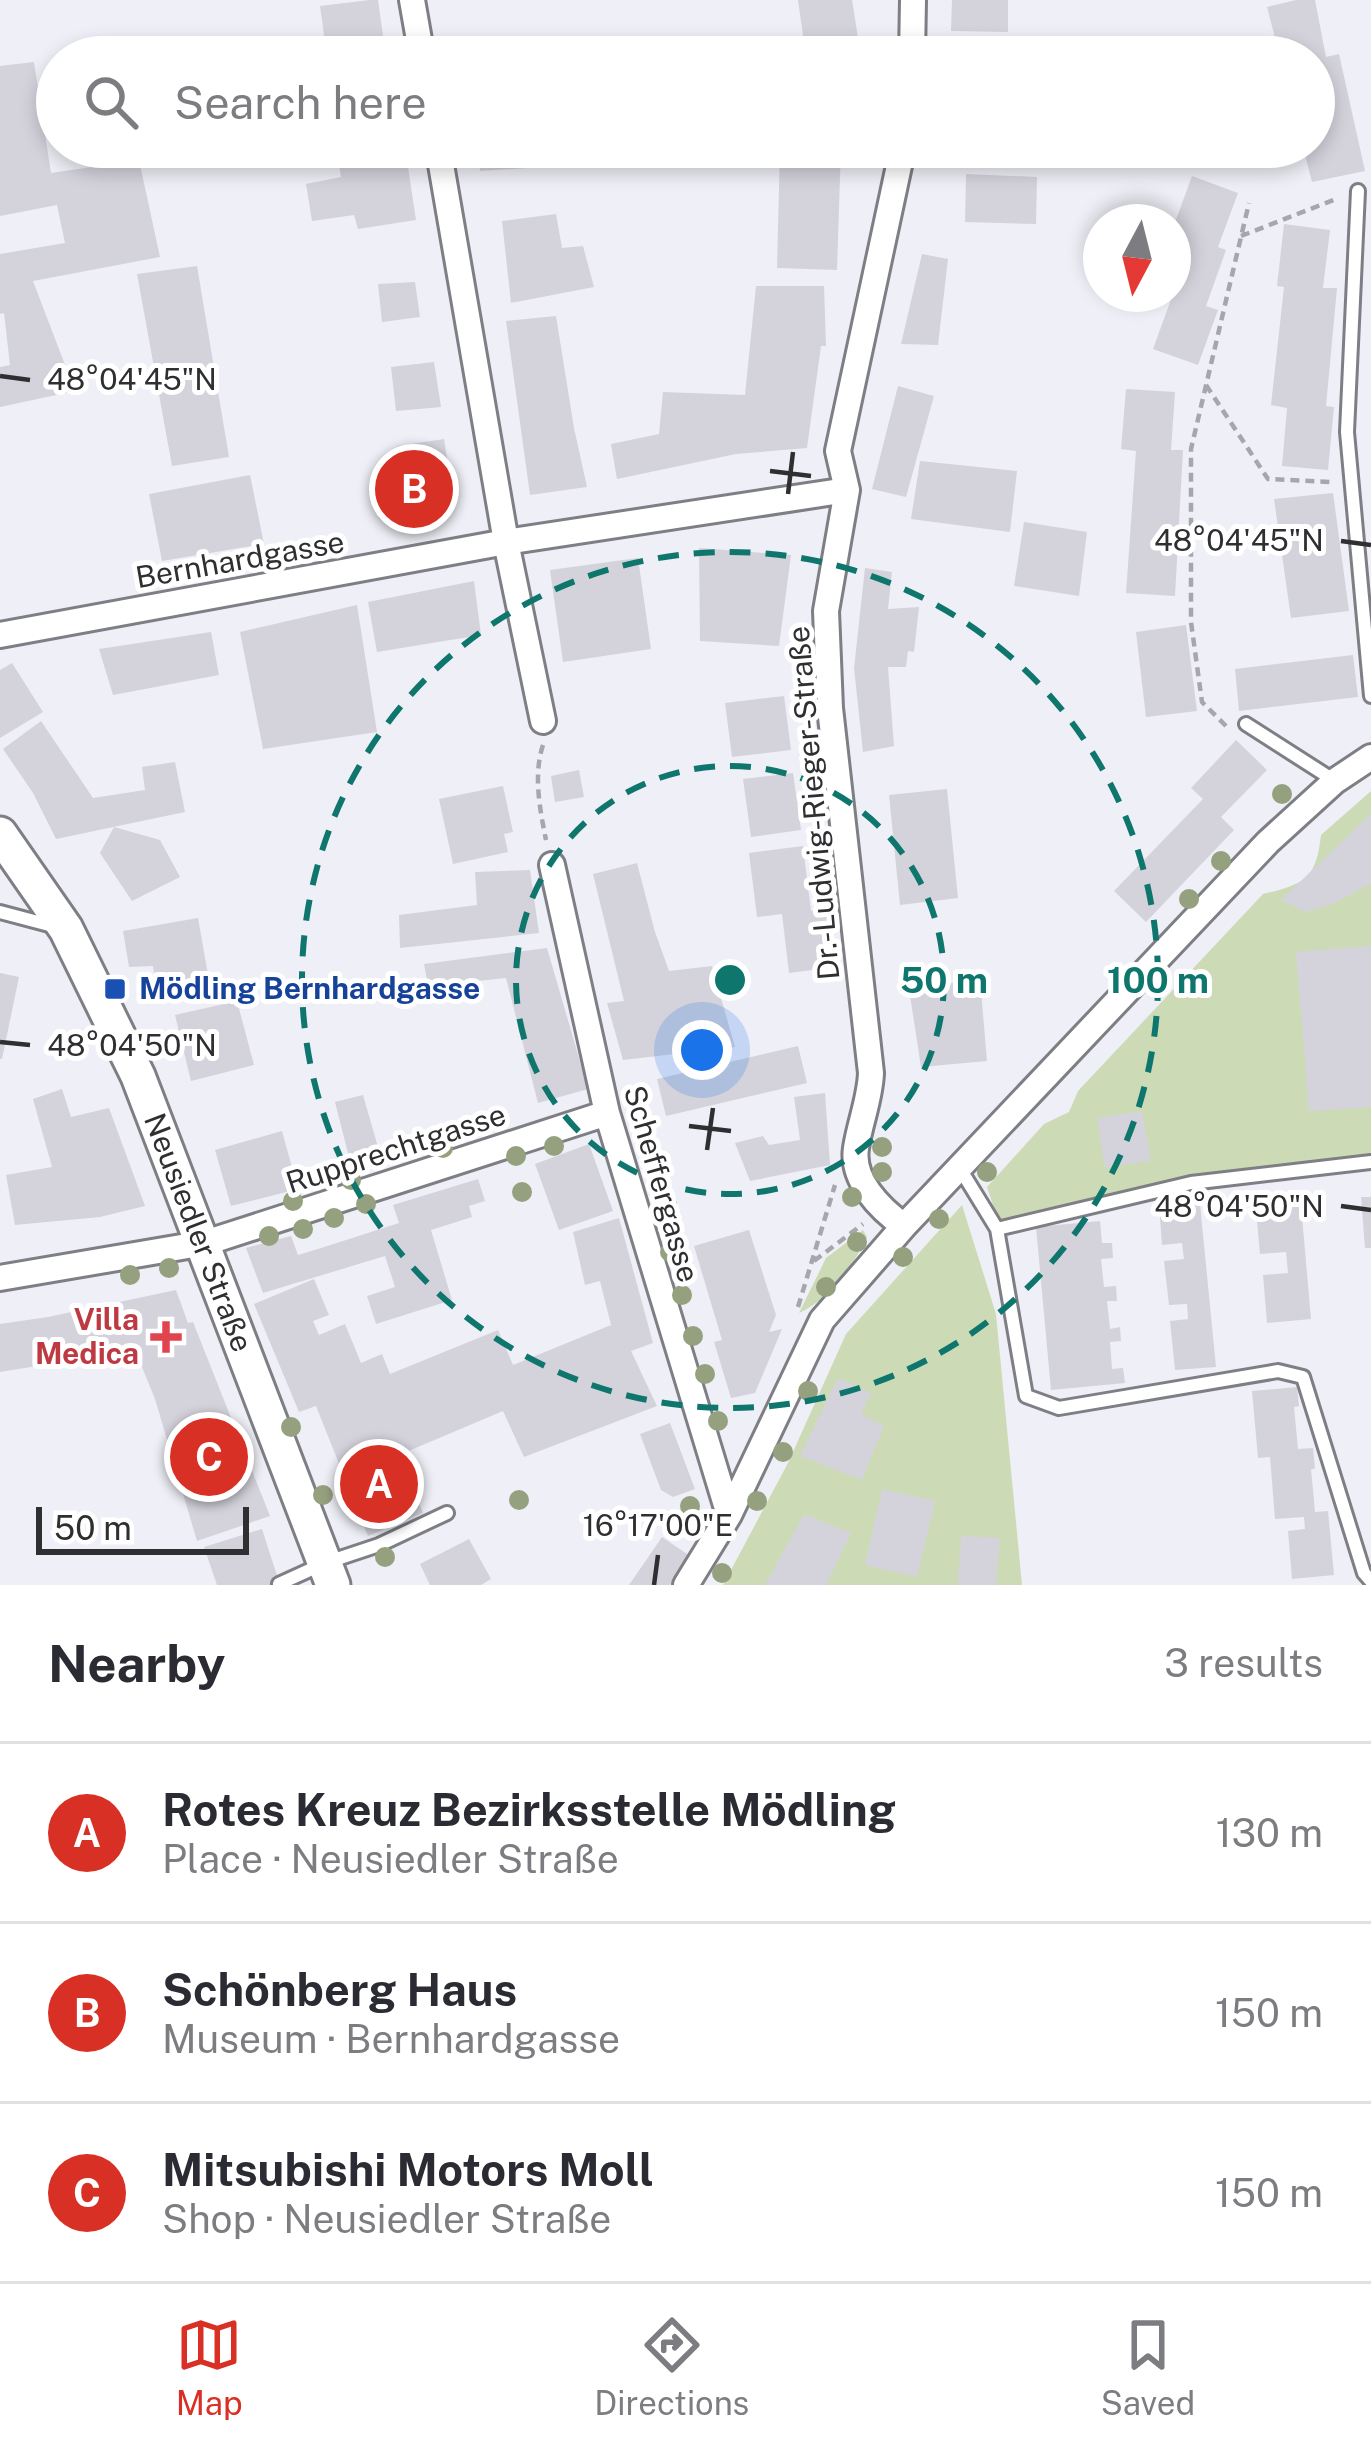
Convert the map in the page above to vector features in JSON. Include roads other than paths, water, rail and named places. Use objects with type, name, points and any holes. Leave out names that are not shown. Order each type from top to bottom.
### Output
[{"type":"main road","name":"Neusiedler Straße","points":[[0,834],[66,929],[138,1076],[329,1574]]},
{"type":"street","points":[[412,0],[418,36]]},
{"type":"street","points":[[912,36],[913,0]]},
{"type":"street","points":[[442,168],[506,542],[543,722]]},
{"type":"street","name":"Dr.-Ludwig-Rieger-Straße","points":[[899,168],[838,451],[847,490],[826,611],[830,708],[871,1072],[855,1164],[881,1210],[904,1226]]},
{"type":"street","name":"Bernhardgasse","points":[[0,635],[506,542],[847,490]]},
{"type":"street","points":[[686,1585],[728,1515],[822,1320],[959,1167],[1268,842],[1335,781],[1371,757]]},
{"type":"street","name":"Scheffergasse","points":[[552,865],[607,1112],[728,1515]]},
{"type":"street","name":"Rupprechtgasse","points":[[0,1279],[205,1243],[607,1112]]},
{"type":"lane","points":[[1358,191],[1347,432],[1371,696]]},
{"type":"lane","points":[[1246,724],[1335,781]]},
{"type":"lane","points":[[0,912],[66,929]]},
{"type":"lane","points":[[997,1229],[1191,1183],[1371,1162]]},
{"type":"lane","points":[[959,1167],[997,1229],[1026,1396],[1059,1408],[1278,1371],[1304,1377],[1364,1573],[1371,1581]]},
{"type":"lane","points":[[280,1584],[329,1574],[447,1513]]},
{"type":"place","name":"Schönberg Haus","points":[[414,489]]},
{"type":"place","name":"Mödling Bernhardgasse","points":[[115,989]]},
{"type":"place","name":"Villa Medica","points":[[166,1337]]},
{"type":"place","name":"Mitsubishi Motors Moll","points":[[209,1457]]},
{"type":"place","name":"Rotes Kreuz Bezirksstelle Mödling","points":[[379,1484]]}]
